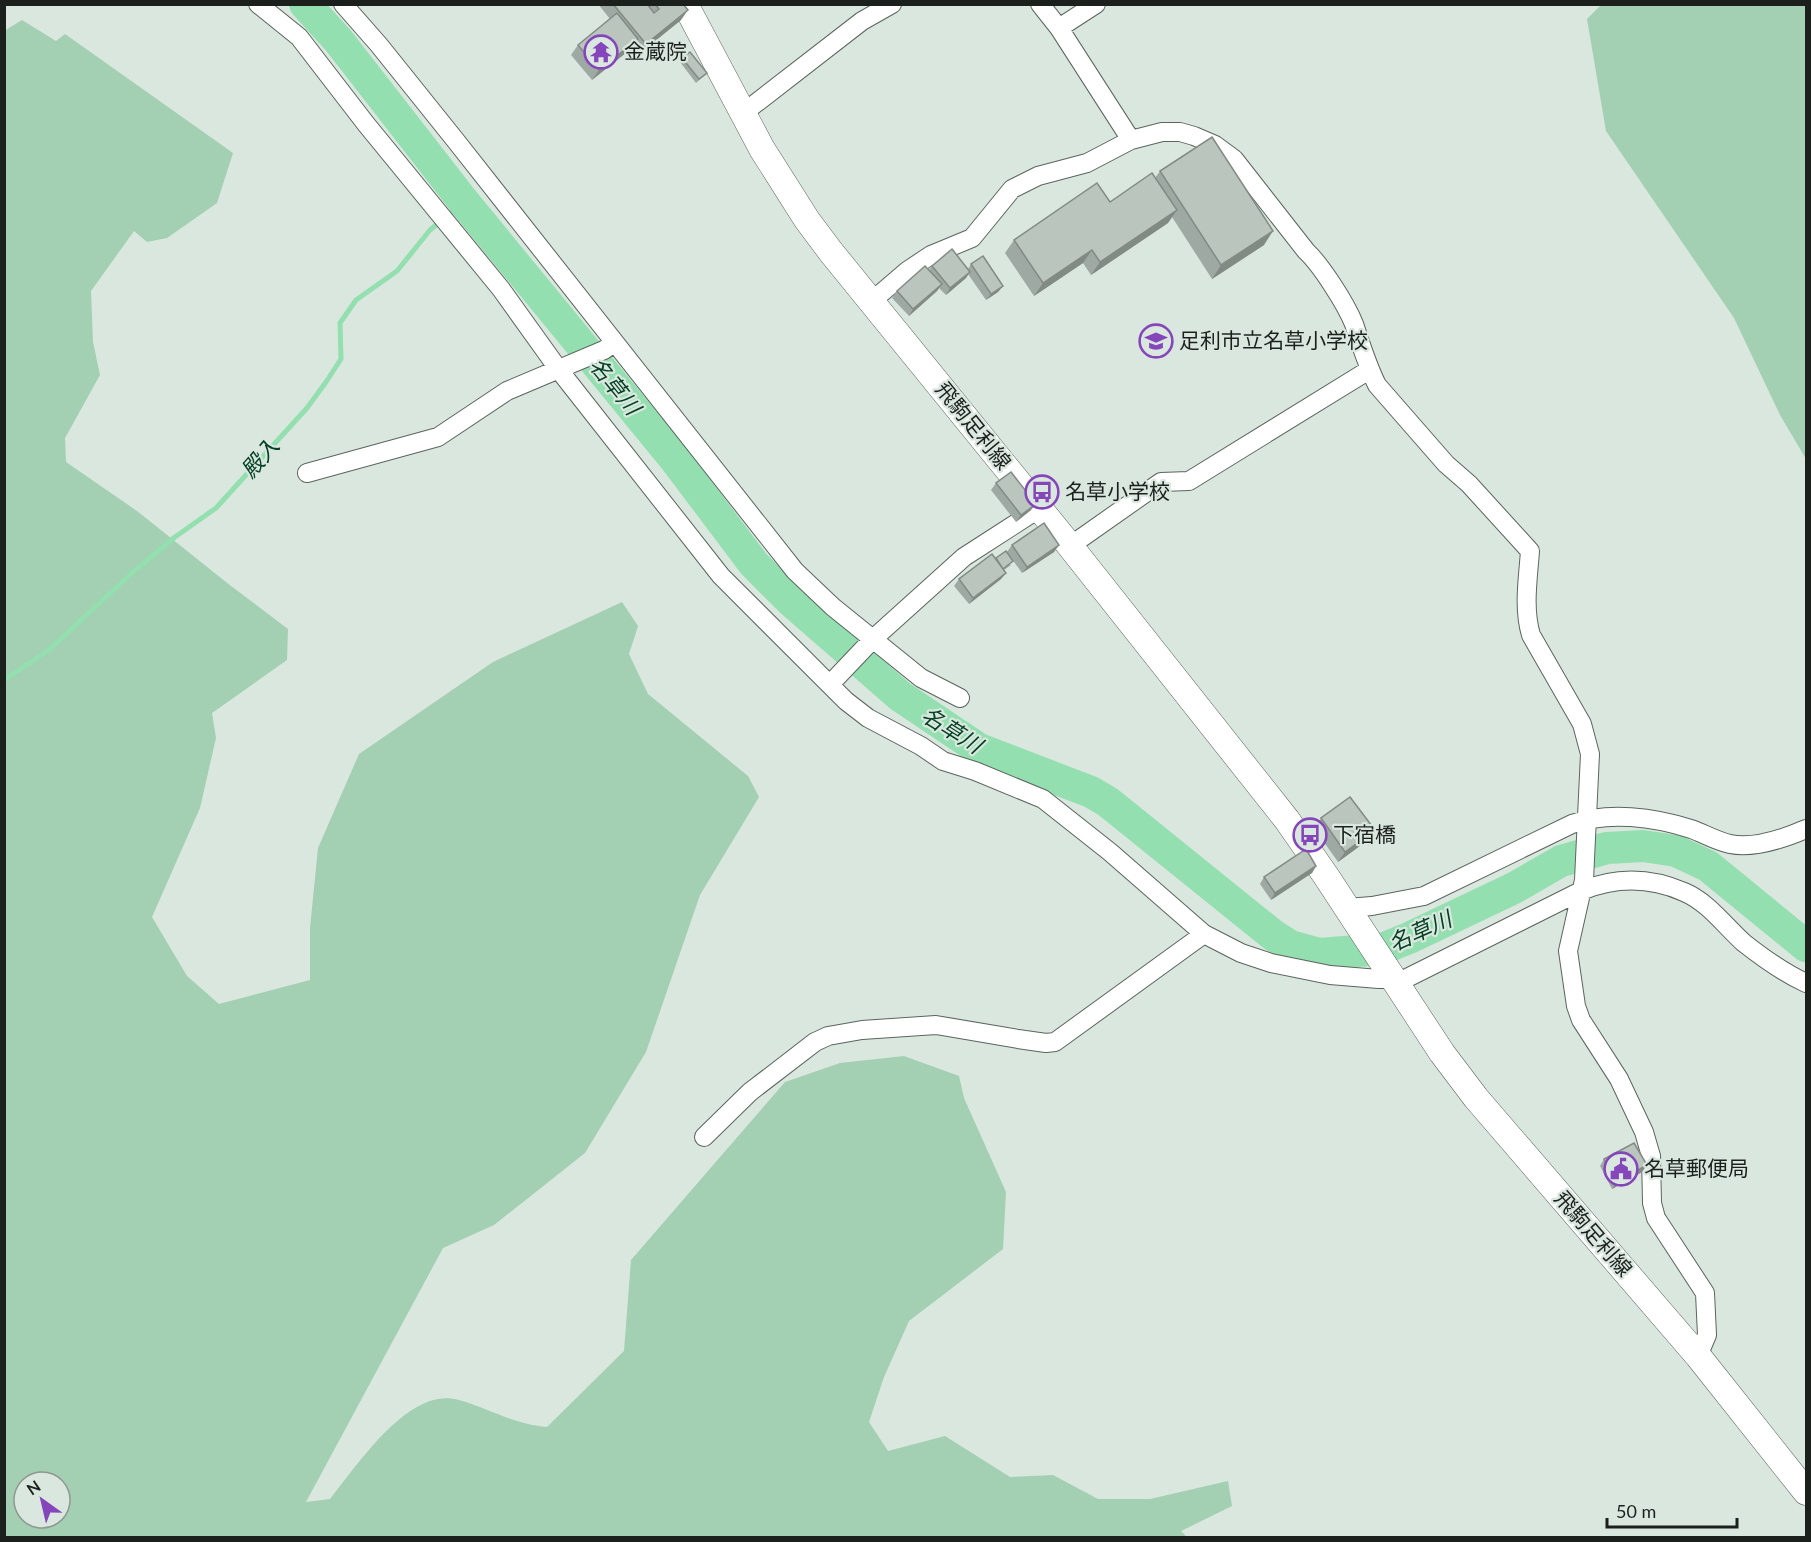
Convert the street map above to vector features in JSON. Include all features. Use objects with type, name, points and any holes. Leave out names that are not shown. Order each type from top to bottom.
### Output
[{"type":"main road","name":"飛駒足利線","points":[[685,4],[742,114],[800,210],[831,252],[1040,508],[1287,820],[1350,912]]},
{"type":"main road","points":[[1350,912],[1391,975]]},
{"type":"main road","name":"飛駒足利線","points":[[1391,975],[1442,1053],[1476,1098],[1698,1356],[1806,1492]]},
{"type":"street","points":[[258,4],[299,37],[366,124],[564,366],[721,576],[833,682],[846,701],[868,718],[921,746],[943,761],[975,771],[1043,799],[1110,852],[1204,934],[1241,953],[1271,963],[1330,975],[1391,975],[1405,979],[1583,886],[1632,879],[1650,881],[1685,892],[1706,907],[1744,942],[1790,975],[1806,983]]},
{"type":"street","points":[[343,4],[456,141],[609,346],[795,571],[870,642],[921,678],[960,698]]},
{"type":"street","points":[[742,114],[862,21],[892,4]]},
{"type":"street","points":[[1040,4],[1059,28],[1131,140]]},
{"type":"street","points":[[1059,28],[1096,4]]},
{"type":"street","points":[[872,301],[907,271],[931,255],[972,238],[1012,189],[1038,176],[1087,163],[1131,140],[1162,132],[1180,132],[1194,136],[1215,145],[1234,159],[1322,268],[1353,321],[1369,370],[1377,385],[1446,464],[1469,484],[1530,551],[1527,622],[1531,635],[1582,724],[1590,753],[1583,886],[1568,951],[1576,1006],[1581,1020],[1619,1079],[1644,1132],[1651,1156],[1652,1203],[1656,1218],[1705,1293],[1707,1335],[1698,1356]]},
{"type":"street","points":[[307,473],[438,437],[507,391],[609,346]]},
{"type":"street","points":[[1070,546],[1161,482],[1189,482],[1369,370]]},
{"type":"street","points":[[833,682],[870,642],[964,557],[1040,508]]},
{"type":"street","points":[[1350,912],[1424,896],[1572,824],[1586,826],[1611,816],[1672,823],[1730,844],[1757,843],[1806,829]]},
{"type":"street","points":[[704,1137],[750,1092],[815,1042],[828,1036],[862,1030],[936,1025],[1028,1041],[1054,1042],[1204,934]]},
{"type":"green space","points":[[1601,5],[1806,5],[1806,459],[1780,415],[1734,318],[1606,131],[1587,19]]},
{"type":"green space","points":[[22,20],[56,41],[65,34],[233,153],[217,203],[167,238],[147,242],[134,231],[91,291],[93,342],[100,375],[65,438],[66,462],[137,511],[288,629],[287,660],[212,713],[216,738],[200,808],[152,917],[187,976],[219,1004],[310,980],[310,928],[318,848],[359,754],[493,662],[622,602],[638,626],[629,654],[648,694],[748,776],[759,797],[700,895],[646,1052],[585,1153],[494,1225],[443,1248],[306,1502],[330,1499],[369,1449],[403,1416],[422,1404],[440,1399],[459,1400],[512,1420],[547,1427],[624,1351],[631,1260],[785,1082],[840,1063],[904,1056],[959,1076],[964,1098],[1006,1192],[1003,1249],[909,1321],[884,1377],[869,1422],[888,1451],[945,1436],[1010,1477],[1053,1475],[1098,1499],[1150,1499],[1228,1481],[1232,1506],[1181,1531],[1188,1538],[5,1537],[4,31]]},
{"type":"building","points":[[613,4],[647,4],[654,13],[659,9],[655,4],[683,4],[688,10],[646,44]]},
{"type":"building","name":"金蔵院","points":[[617,13],[638,39],[599,70],[578,45]]},
{"type":"building","points":[[690,52],[707,73],[699,79],[682,58]]},
{"type":"building","points":[[1212,137],[1273,231],[1221,265],[1160,171]]},
{"type":"building","points":[[1152,173],[1177,210],[1100,262],[1092,250],[1043,283],[1014,240],[1097,183],[1110,202]]},
{"type":"building","points":[[952,249],[970,272],[950,288],[932,266]]},
{"type":"building","points":[[983,256],[1003,286],[991,294],[971,264]]},
{"type":"building","points":[[925,266],[942,284],[913,309],[897,291]]},
{"type":"building","points":[[1011,472],[1036,504],[1021,515],[996,483]]},
{"type":"building","points":[[1044,523],[1059,545],[1027,567],[1012,545]]},
{"type":"building","points":[[1006,551],[1013,561],[1003,569],[996,558]]},
{"type":"building","points":[[992,554],[1006,573],[973,598],[959,579]]},
{"type":"building","points":[[1350,797],[1375,830],[1345,852],[1321,818]]},
{"type":"building","points":[[1306,849],[1316,866],[1275,893],[1264,877]]},
{"type":"building","name":"名草郵便局","points":[[1634,1143],[1647,1165],[1617,1182],[1604,1159]]},
{"type":"waterway","name":"名草川","points":[[305,4],[338,40],[464,202],[674,458],[754,564],[791,601],[900,696],[979,749],[1091,792],[1108,802],[1273,935],[1290,946],[1319,954],[1382,949],[1514,888],[1561,861],[1607,848],[1643,846],[1676,851],[1708,866],[1806,946]]},
{"type":"waterway","name":"殿入","points":[[4,680],[50,649],[132,573],[175,537],[216,508],[307,408],[326,382],[341,359],[340,323],[356,300],[397,271],[430,230],[464,202]]},
{"type":"place","name":"金蔵院","points":[[601,52]]},
{"type":"place","name":"足利市立名草小学校","points":[[1156,341]]},
{"type":"place","name":"名草小学校","points":[[1042,492]]},
{"type":"place","name":"下宿橋","points":[[1310,835]]},
{"type":"place","name":"名草郵便局","points":[[1621,1169]]}]
